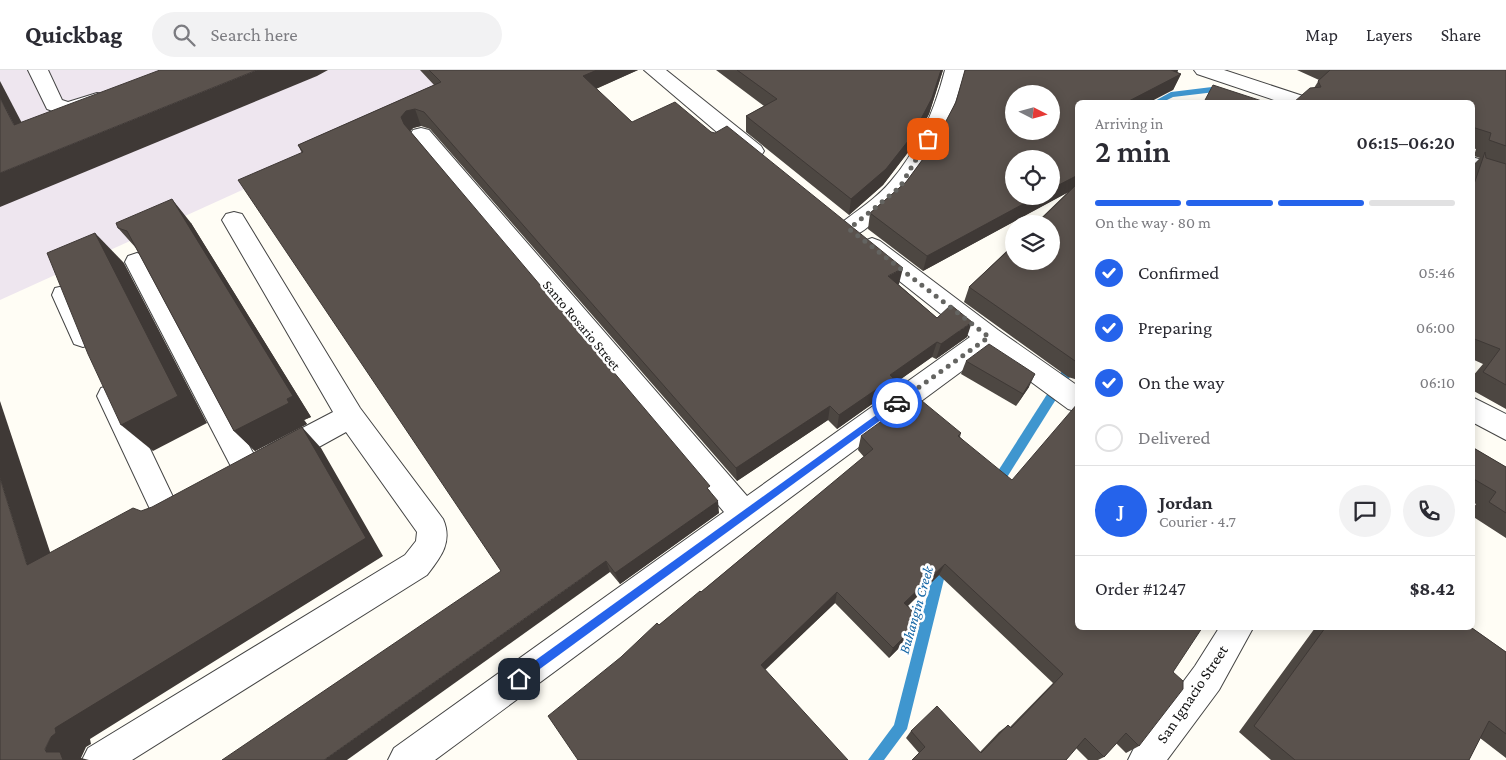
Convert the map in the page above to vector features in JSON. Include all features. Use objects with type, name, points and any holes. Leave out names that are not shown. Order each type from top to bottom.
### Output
[{"type":"street","points":[[38,70],[54,104],[68,110],[114,93]]},
{"type":"street","points":[[654,70],[767,162]]},
{"type":"street","points":[[955,70],[942,110],[921,153],[900,187],[842,223],[989,337],[1074,399]]},
{"type":"street","points":[[1204,70],[1293,100]]},
{"type":"street","name":"Santo Rosario Street","points":[[421,135],[744,514]]},
{"type":"street","points":[[1475,165],[1506,176]]},
{"type":"street","points":[[100,760],[416,566],[431,546],[432,529],[350,416],[234,220]]},
{"type":"street","points":[[137,262],[248,471]]},
{"type":"street","points":[[64,295],[168,515],[350,416]]},
{"type":"street","points":[[406,760],[989,337]]},
{"type":"street","points":[[1475,410],[1506,428]]},
{"type":"street","name":"San Ignacio Street","points":[[1146,760],[1207,678],[1236,630]]},
{"type":"shaded area","points":[[0,70],[471,70],[302,163],[0,300]]},
{"type":"building","points":[[160,70],[257,70],[0,173],[0,98],[14,125]]},
{"type":"building","points":[[429,70],[597,70],[583,76],[632,122],[675,102],[711,132],[715,133],[727,126],[903,268],[888,276],[937,318],[951,305],[972,322],[941,344],[937,342],[890,375],[893,378],[839,415],[830,406],[736,468],[424,112],[415,109],[406,111],[401,117],[404,124],[710,486],[707,488],[718,501],[615,573],[606,561],[324,760],[222,760],[501,571],[238,180],[303,152],[298,145],[441,82]]},
{"type":"building","points":[[737,70],[941,70],[932,98],[912,136],[886,169],[851,199],[746,116],[777,99]]},
{"type":"building","points":[[965,70],[1171,70],[1181,74],[1131,100],[1075,100],[1075,177],[1060,184],[1060,150],[1005,150],[1005,205],[1021,205],[927,256],[870,213],[906,182],[934,144],[956,102]]},
{"type":"building","points":[[1330,70],[1506,70],[1506,146],[1489,140],[1491,133],[1475,128],[1475,100],[1296,100],[1310,88],[1321,87],[1318,81]]},
{"type":"building","points":[[1213,85],[1259,100],[1205,100]]},
{"type":"building","points":[[1485,152],[1486,158],[1506,164],[1506,385],[1483,372],[1500,349],[1475,339],[1475,181]]},
{"type":"building","points":[[1075,186],[1075,361],[969,287],[1005,253],[1005,270],[1060,270],[1060,215],[1045,215],[1055,205],[1060,205],[1060,201]]},
{"type":"building","points":[[172,199],[293,396],[287,399],[289,403],[234,431],[127,231],[118,228],[116,223]]},
{"type":"building","points":[[95,233],[178,396],[121,425],[88,354],[47,253]]},
{"type":"building","points":[[989,344],[1035,374],[1023,394],[966,361]]},
{"type":"building","points":[[916,396],[961,433],[958,436],[1012,480],[1075,406],[1075,630],[1201,630],[1173,672],[1183,681],[1183,689],[1139,746],[1126,733],[1104,757],[1085,738],[1066,760],[912,760],[925,747],[911,731],[937,706],[981,753],[1008,725],[1011,728],[1063,674],[945,564],[904,603],[922,619],[893,648],[837,592],[761,665],[848,760],[578,760],[548,716],[621,657],[657,623],[659,625],[701,592],[873,449],[861,436]]},
{"type":"building","points":[[302,427],[366,538],[55,728],[56,733],[51,737],[45,749],[46,752],[60,752],[63,760],[0,760],[0,478],[27,565],[133,508],[141,511],[152,507]]},
{"type":"building","points":[[1475,449],[1506,467],[1506,513],[1489,502],[1496,492],[1475,480]]},
{"type":"building","points":[[1324,630],[1475,630],[1506,652],[1506,734],[1489,721],[1469,760],[1295,760],[1254,726]]},
{"type":"waterway","name":"Buhangin Creek","points":[[1161,100],[1171,95],[1212,90]]},
{"type":"waterway","name":"Buhangin Creek","points":[[995,486],[1071,366]]},
{"type":"waterway","name":"Buhangin Creek","points":[[875,760],[900,729],[939,573],[946,562]]},
{"type":"way so far","points":[[897,403],[989,337],[849,229],[900,187],[928,139]]},
{"type":"route","points":[[519,679],[897,403]]}]
